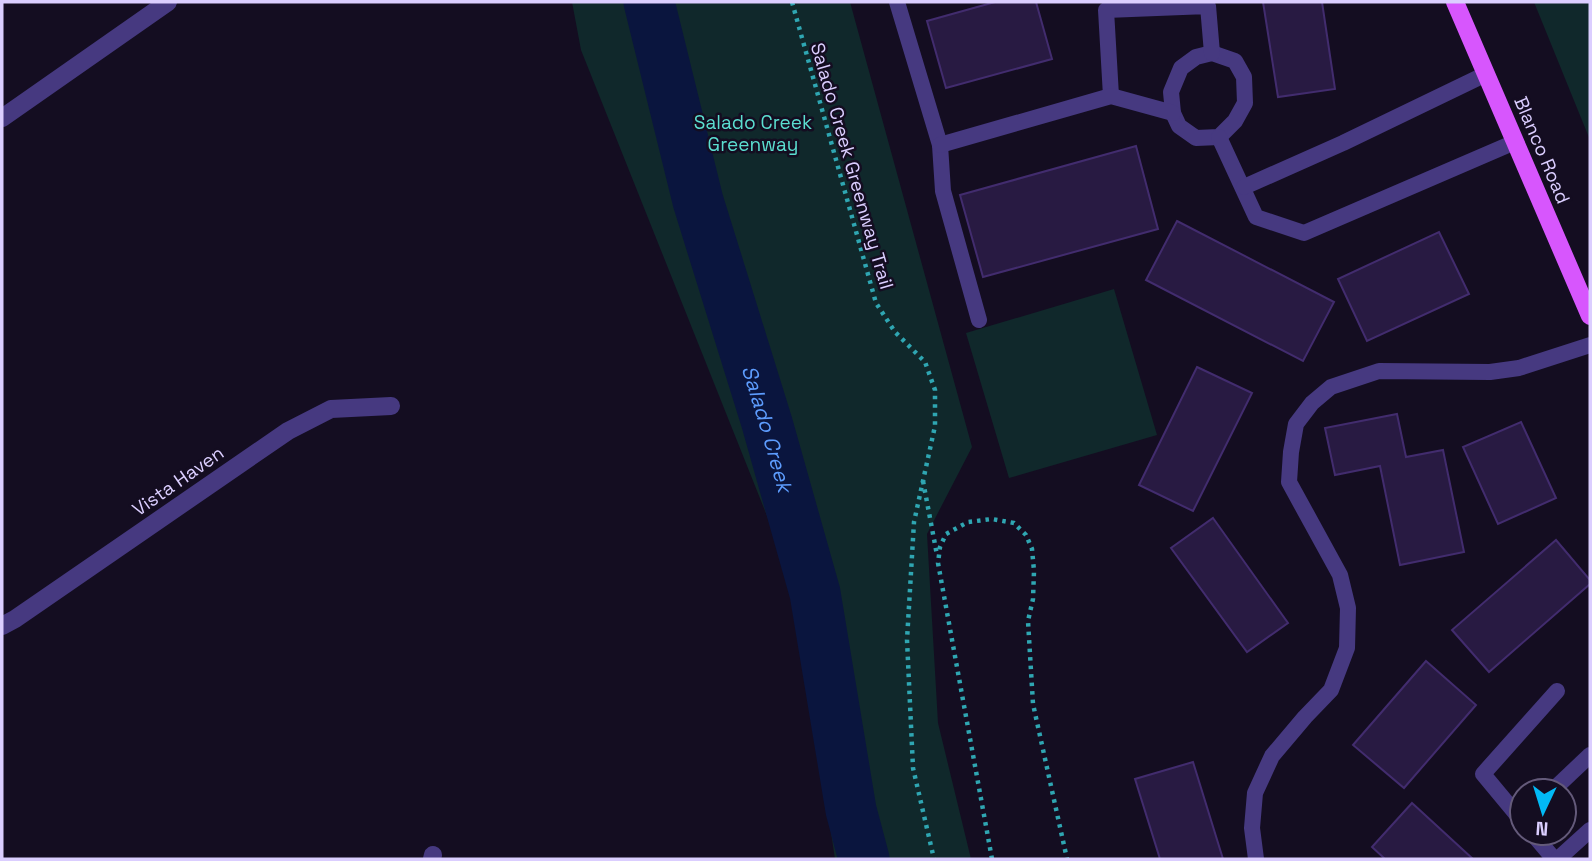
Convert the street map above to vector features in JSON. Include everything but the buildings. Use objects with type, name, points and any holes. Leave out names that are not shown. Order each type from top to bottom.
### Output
[{"type":"main road","name":"Blanco Road","points":[[1455,2],[1590,316]]},
{"type":"street","points":[[2,118],[168,2]]},
{"type":"street","name":"Vista Haven","points":[[2,626],[288,431],[331,409],[391,406]]},
{"type":"lane","points":[[897,2],[940,145],[943,191],[979,320]]},
{"type":"lane","points":[[1111,96],[1105,10],[1208,6],[1212,53]]},
{"type":"lane","points":[[1212,53],[1236,61],[1244,77],[1245,103],[1234,121],[1219,136],[1196,138],[1179,126],[1172,113],[1171,92],[1181,68],[1196,57],[1212,53]]},
{"type":"lane","points":[[1244,187],[1486,74]]},
{"type":"lane","points":[[940,145],[1111,96],[1172,113]]},
{"type":"lane","points":[[1219,136],[1256,217],[1304,233],[1515,142]]},
{"type":"lane","points":[[1256,859],[1252,828],[1255,793],[1272,756],[1331,690],[1347,648],[1348,608],[1340,575],[1289,482],[1296,424],[1312,403],[1331,387],[1379,371],[1490,372],[1520,368],[1590,345]]},
{"type":"lane","points":[[1508,804],[1483,775],[1557,691]]},
{"type":"lane","points":[[1567,777],[1590,755]]},
{"type":"lane","points":[[1556,859],[1590,830]]},
{"type":"path","name":"Salado Creek Greenway Trail","points":[[792,2],[876,303],[895,332],[925,362],[934,390],[935,426],[914,522],[907,640],[913,768],[934,859]]},
{"type":"path","points":[[922,478],[992,859]]},
{"type":"path","points":[[938,563],[940,547],[946,534],[968,522],[992,519],[1014,523],[1026,535],[1032,550],[1034,571],[1033,599],[1028,621],[1033,704],[1067,859]]},
{"type":"green space","name":"Salado Creek Greenway","points":[[572,2],[850,2],[972,447],[927,534],[938,723],[971,859],[835,859],[793,581],[581,50]]},
{"type":"green space","points":[[1534,2],[1590,2],[1590,140]]},
{"type":"green space","points":[[1114,289],[1157,435],[1009,478],[966,333]]},
{"type":"waterway","name":"Salado Creek","points":[[649,2],[698,201],[767,423],[815,593],[851,810],[864,859]]}]
